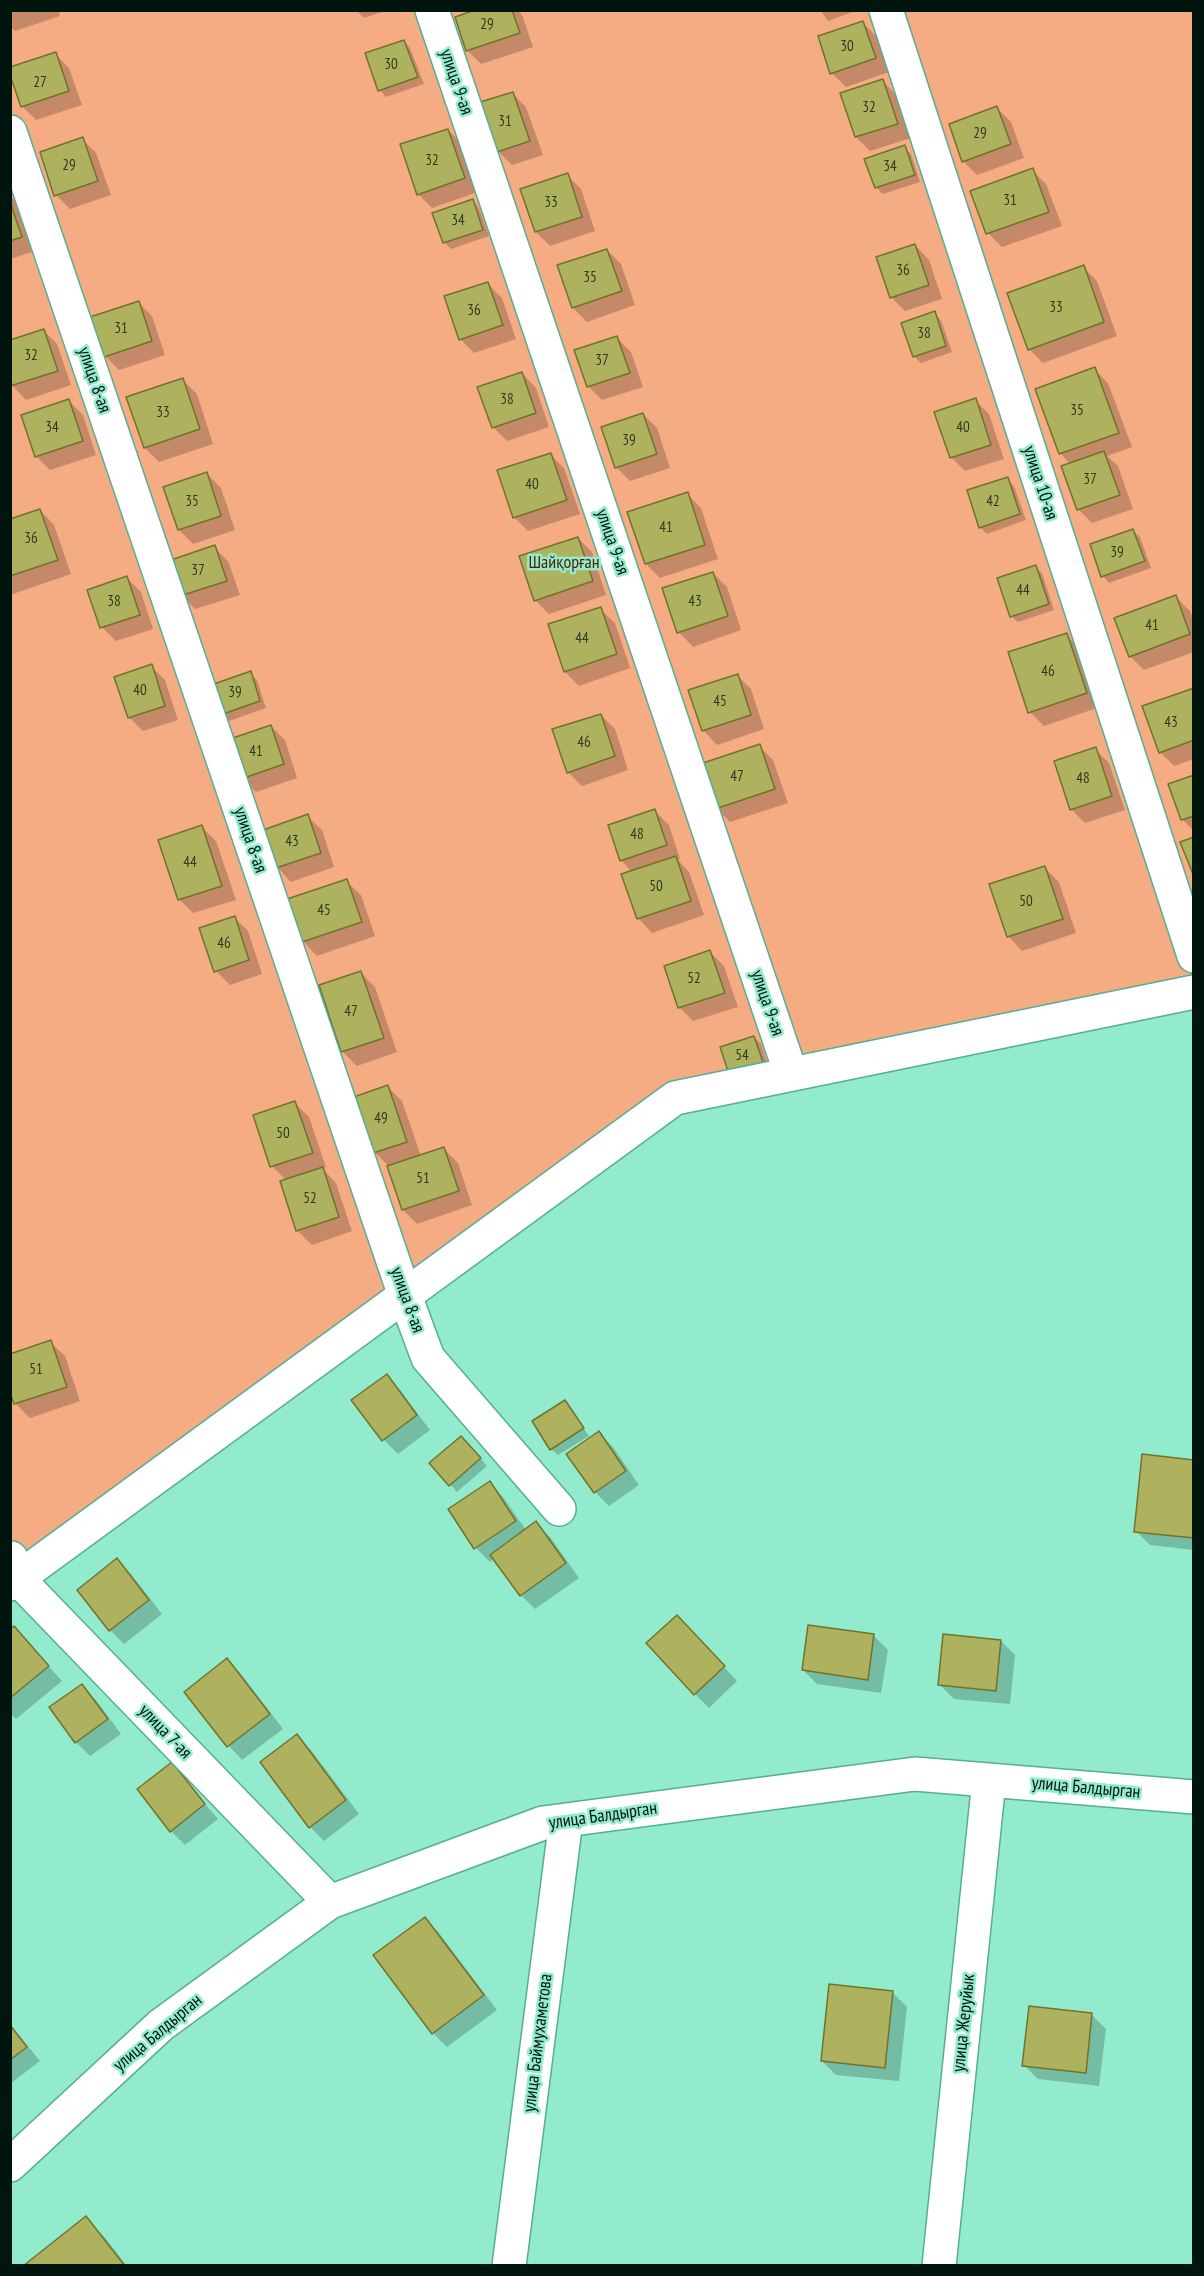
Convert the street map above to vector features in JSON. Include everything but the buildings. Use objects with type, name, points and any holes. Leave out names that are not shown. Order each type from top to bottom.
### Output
[{"type":"street","name":"улица 9-ая","points":[[432,10],[791,1074]]},
{"type":"street","name":"улица 10-ая","points":[[886,10],[1194,956]]},
{"type":"street","name":"улица 8-ая","points":[[10,132],[428,1358],[559,1509]]},
{"type":"street","points":[[13,1573],[405,1296],[675,1098],[1194,992]]},
{"type":"street","name":"улица 7-ая","points":[[13,1573],[330,1902]]},
{"type":"street","name":"улица Балдырган","points":[[10,2165],[161,2025],[330,1902],[543,1823],[915,1774],[1194,1797]]},
{"type":"street","name":"улица Жеруйык","points":[[939,2265],[989,1780]]},
{"type":"street","name":"улица Баймухаметова","points":[[509,2265],[567,1820]]},
{"type":"green space","name":"Шайқорған","points":[[11,11],[1193,11],[1193,1004],[698,1098],[11,1576]]}]
